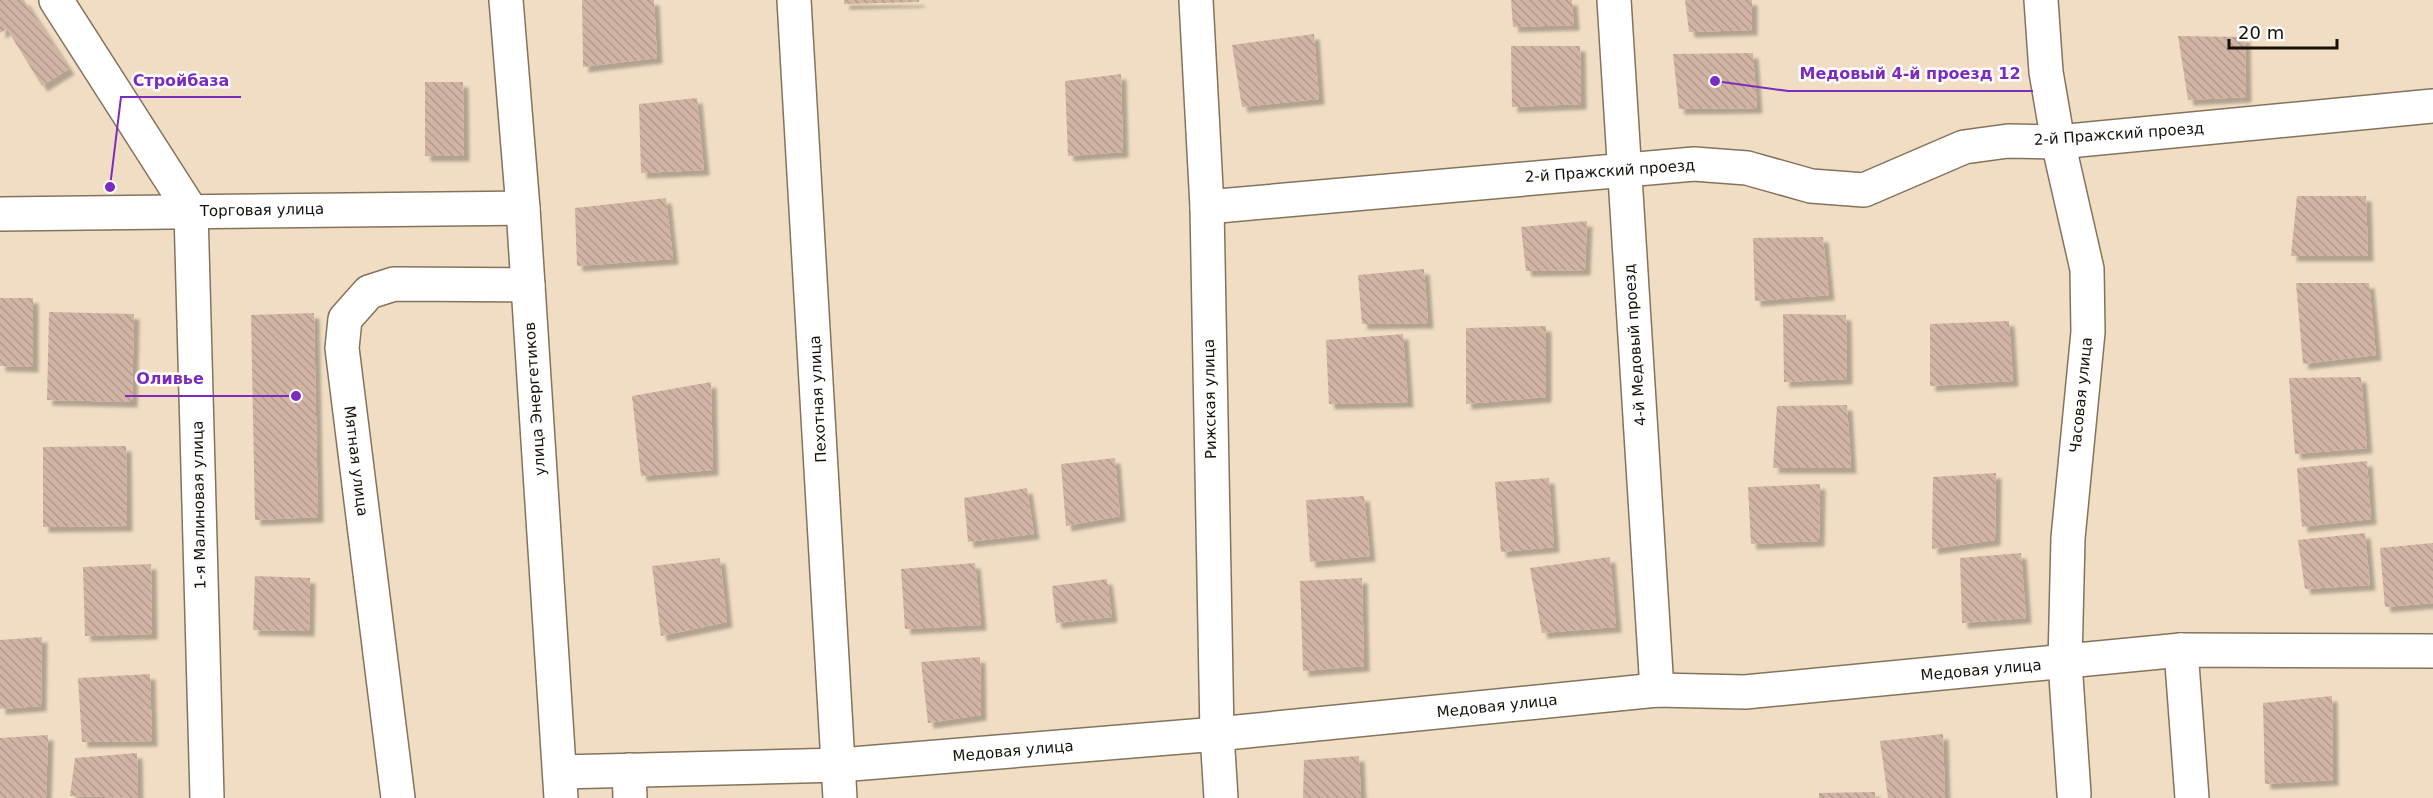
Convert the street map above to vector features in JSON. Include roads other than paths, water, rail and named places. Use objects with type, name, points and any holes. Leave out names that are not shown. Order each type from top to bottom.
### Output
[{"type":"street","points":[[56,0],[191,211]]},
{"type":"street","name":"улица Энергетиков","points":[[506,0],[523,208],[561,785]]},
{"type":"street","name":"Пехотная улица","points":[[794,0],[840,765],[840,798]]},
{"type":"street","name":"Рижская улица","points":[[1196,0],[1207,207],[1217,734],[1221,798]]},
{"type":"street","name":"4-й Медовый проезд","points":[[1614,0],[1657,690]]},
{"type":"street","name":"Часовая улица","points":[[2041,0],[2046,72],[2058,142],[2087,279],[2088,332],[2068,538],[2065,662],[2074,794]]},
{"type":"street","name":"2-й Пражский проезд","points":[[1207,207],[1624,168],[1694,164],[1737,167],[1811,186],[1864,190],[1964,147],[2008,141],[2058,142],[2433,106]]},
{"type":"street","name":"Торговая улица","points":[[0,214],[523,208]]},
{"type":"street","name":"1-я Малиновая улица","points":[[191,211],[207,798]]},
{"type":"street","name":"Мятная улица","points":[[398,798],[342,348],[345,319],[369,292],[394,284],[528,285]]},
{"type":"street","points":[[2181,650],[2192,798]]},
{"type":"street","name":"Медовая улица","points":[[561,785],[629,784],[1217,734],[1657,690],[1744,692],[2181,650],[2433,651]]},
{"type":"place","name":"Медовый 4-й проезд 12","points":[[1715,81]]},
{"type":"place","name":"Стройбаза","points":[[110,187]]},
{"type":"place","name":"Оливье","points":[[296,396]]}]
